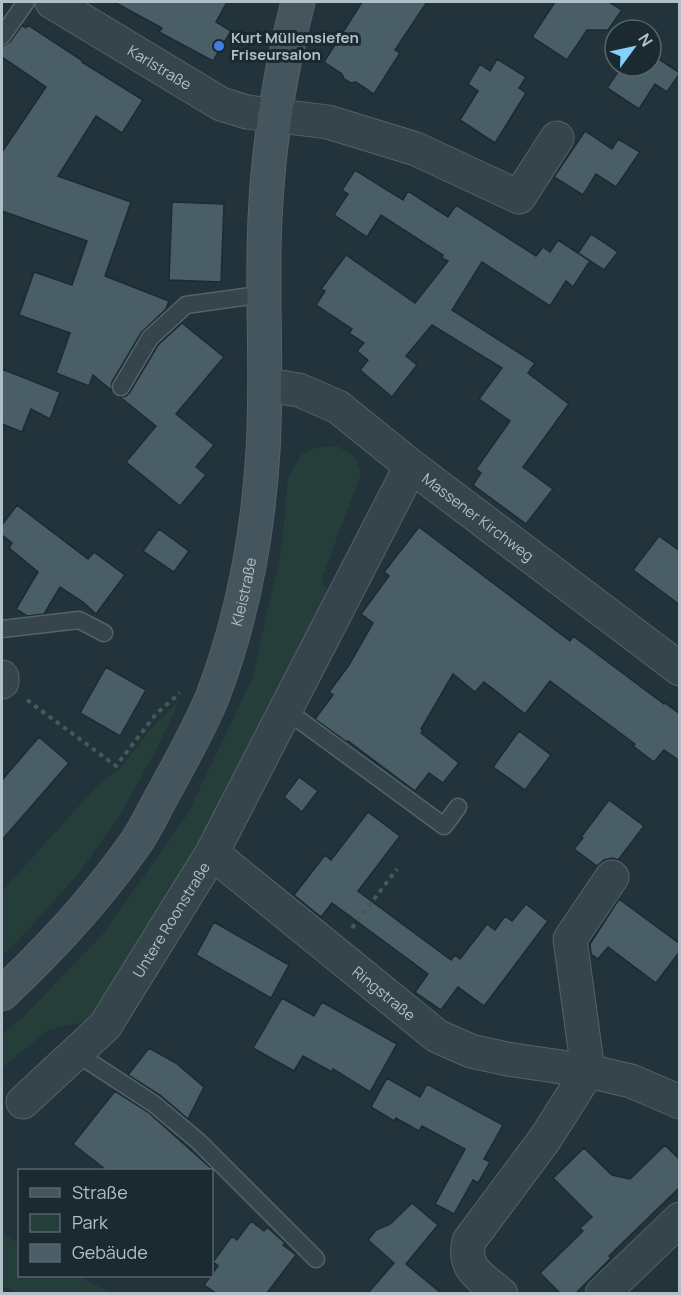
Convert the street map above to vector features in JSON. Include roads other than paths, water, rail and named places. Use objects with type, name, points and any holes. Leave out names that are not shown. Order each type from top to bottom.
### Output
[{"type":"main road","name":"Kleistraße","points":[[2,994],[37,961],[88,904],[137,840],[182,760],[211,699],[230,640],[253,543],[263,453],[266,385],[264,250],[274,115],[298,2]]},
{"type":"street","name":"Karlstraße","points":[[52,2],[221,104],[247,112],[274,115]]},
{"type":"street","points":[[274,115],[328,122],[416,149],[519,197],[557,138]]},
{"type":"street","name":"Massener Kirchweg","points":[[266,385],[299,390],[338,407],[411,466],[680,669]]},
{"type":"street","name":"Untere Roonstraße","points":[[23,1102],[105,1026],[212,853],[411,466]]},
{"type":"street","name":"Ringstraße","points":[[212,853],[437,1036],[471,1052],[588,1071],[631,1081],[680,1102]]},
{"type":"street","points":[[501,1293],[475,1271],[468,1262],[466,1251],[469,1241],[545,1139],[588,1071],[570,939],[612,878]]},
{"type":"street","points":[[602,1293],[680,1219]]},
{"type":"lane","points":[[2,36],[26,2]]},
{"type":"lane","points":[[121,387],[150,338],[186,305],[265,294]]},
{"type":"lane","points":[[2,629],[80,620],[104,633]]},
{"type":"lane","points":[[286,711],[444,826],[458,807]]},
{"type":"lane","points":[[76,1053],[154,1104],[198,1141],[316,1259]]},
{"type":"place","name":"Kurt Müllensiefen Friseursalon","points":[[219,46]]}]
